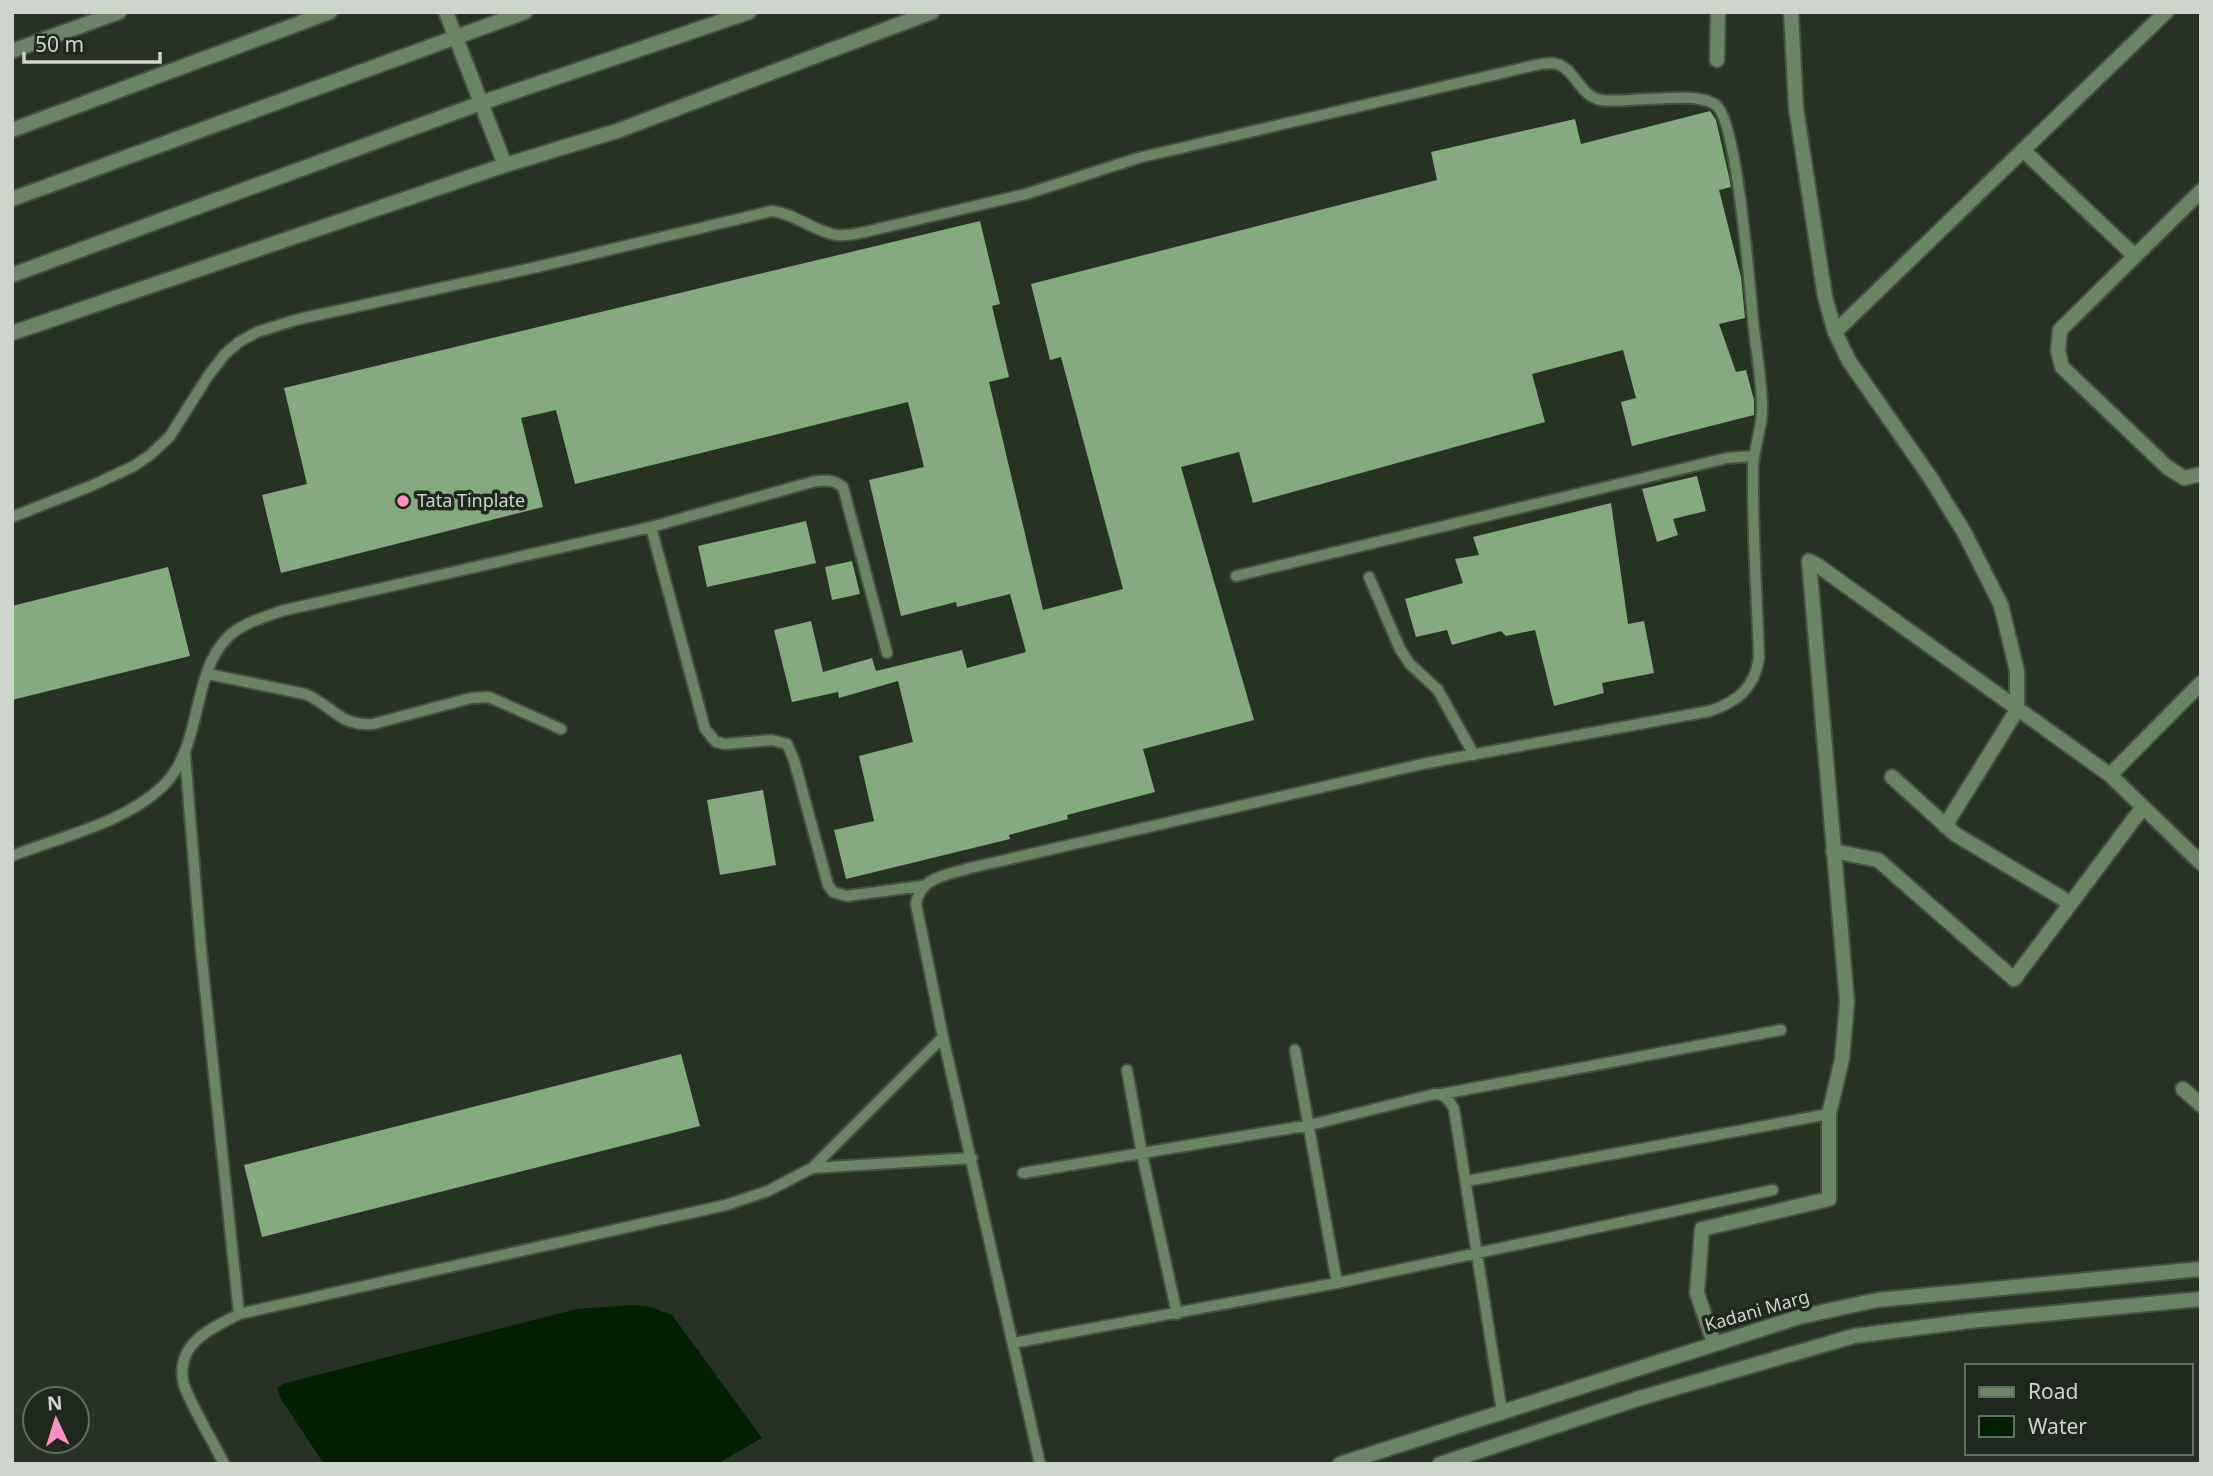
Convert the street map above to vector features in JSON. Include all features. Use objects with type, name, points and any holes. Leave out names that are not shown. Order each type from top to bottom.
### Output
[{"type":"street","points":[[12,51],[119,12]]},
{"type":"street","points":[[12,130],[330,12]]},
{"type":"street","points":[[446,12],[505,165]]},
{"type":"street","points":[[12,199],[525,12]]},
{"type":"street","points":[[12,275],[481,103],[750,12]]},
{"type":"street","points":[[12,333],[505,165],[617,131],[932,12]]},
{"type":"street","points":[[1717,60],[1718,12]]},
{"type":"street","points":[[1791,12],[1797,108],[1825,297],[1835,332],[1849,361],[1930,477],[1965,533],[2001,605],[2017,671],[2017,710],[1945,825]]},
{"type":"street","points":[[1835,332],[2166,12]]},
{"type":"street","points":[[2023,150],[2135,256]]},
{"type":"street","points":[[2201,191],[2060,330],[2058,351],[2062,367],[2167,467],[2184,478],[2201,474]]},
{"type":"street","points":[[1714,1343],[1697,1293],[1702,1229],[1829,1199],[1829,1114],[1842,1059],[1847,1002],[1809,561],[2110,775],[2201,863]]},
{"type":"street","points":[[2110,775],[2201,682]]},
{"type":"street","points":[[1892,777],[1955,834],[2070,903]]},
{"type":"street","points":[[1833,852],[1878,860],[2014,979],[2143,807]]},
{"type":"street","points":[[2183,1089],[2201,1105]]},
{"type":"street","name":"Kadani Marg","points":[[1340,1464],[1800,1317],[1877,1300],[2201,1269]]},
{"type":"street","points":[[1440,1464],[1640,1398],[1854,1336],[1970,1321],[2201,1299]]},
{"type":"lane","points":[[12,517],[91,486],[134,466],[150,455],[170,436],[225,354],[257,332],[299,319],[537,267],[772,211],[785,213],[833,234],[864,232],[1026,194],[1138,158],[1506,71],[1551,63],[1563,67],[1586,93],[1598,100],[1699,99],[1717,106],[1723,114],[1734,159],[1743,223],[1762,408],[1754,456],[1759,658],[1756,675],[1744,692],[1728,705],[1710,711],[1427,763],[970,868],[922,886],[847,896],[833,892],[828,885],[794,760],[787,744],[772,740],[725,744],[709,737],[697,705],[651,527]]},
{"type":"lane","points":[[1236,576],[1727,458],[1754,456]]},
{"type":"lane","points":[[12,856],[124,814],[162,787],[174,774],[185,755],[215,654],[228,637],[248,623],[281,611],[651,527],[812,482],[825,480],[837,482],[843,487],[887,653]]},
{"type":"lane","points":[[1369,577],[1400,649],[1410,664],[1438,690],[1474,755]]},
{"type":"lane","points":[[208,674],[305,694],[318,699],[344,721],[358,725],[373,724],[471,698],[489,697],[561,729]]},
{"type":"lane","points":[[185,755],[202,964],[239,1314]]},
{"type":"lane","points":[[922,886],[917,894],[916,904],[943,1037],[1040,1464]]},
{"type":"lane","points":[[1023,1173],[1310,1125],[1435,1094],[1781,1030]]},
{"type":"lane","points":[[224,1464],[184,1385],[182,1369],[186,1354],[193,1343],[211,1329],[239,1314],[726,1205],[768,1191],[812,1168],[943,1037]]},
{"type":"lane","points":[[1295,1050],[1337,1283]]},
{"type":"lane","points":[[1127,1070],[1142,1154],[1177,1314]]},
{"type":"lane","points":[[1442,1094],[1454,1109],[1502,1412]]},
{"type":"lane","points":[[1467,1181],[1829,1114]]},
{"type":"lane","points":[[812,1168],[972,1158]]},
{"type":"lane","points":[[1013,1343],[1337,1283],[1773,1190]]},
{"type":"water","points":[[632,1305],[651,1307],[672,1315],[762,1438],[717,1464],[324,1464],[281,1399],[277,1388],[313,1376],[577,1309]]},
{"type":"building","points":[[1710,111],[1716,120],[1731,187],[1719,190],[1741,277],[1745,318],[1719,324],[1736,372],[1746,370],[1754,400],[1754,415],[1632,446],[1621,402],[1636,398],[1623,350],[1532,374],[1545,422],[1253,503],[1239,452],[1181,467],[1254,720],[1143,749],[1155,792],[1067,815],[1068,819],[1009,835],[1010,839],[846,879],[834,830],[874,821],[859,756],[913,742],[898,681],[839,698],[838,692],[792,702],[774,630],[811,621],[823,672],[872,658],[876,671],[962,650],[967,668],[1026,652],[1010,594],[957,607],[956,602],[901,616],[869,480],[924,467],[908,402],[575,484],[556,410],[521,418],[543,507],[281,573],[262,495],[307,484],[284,388],[980,221],[1000,304],[992,306],[1009,377],[989,382],[1043,610],[1123,589],[1061,357],[1050,360],[1031,284],[1437,180],[1431,152],[1575,119],[1581,144]]},
{"type":"building","points":[[1697,476],[1706,511],[1673,519],[1678,535],[1657,542],[1642,489]]},
{"type":"building","points":[[1611,503],[1628,624],[1644,621],[1654,673],[1602,683],[1604,693],[1554,706],[1535,630],[1506,636],[1501,631],[1452,645],[1447,630],[1416,637],[1405,599],[1463,583],[1455,559],[1479,555],[1473,537]]},
{"type":"building","points":[[806,521],[816,563],[707,587],[698,546]]},
{"type":"building","points":[[852,561],[860,594],[832,600],[825,567]]},
{"type":"building","points":[[168,567],[190,656],[12,700],[12,606]]},
{"type":"building","points":[[763,790],[776,865],[720,875],[707,800]]},
{"type":"building","points":[[681,1054],[700,1126],[262,1237],[244,1165]]},
{"type":"place","name":"Tata Tinplate","points":[[403,501]]}]
